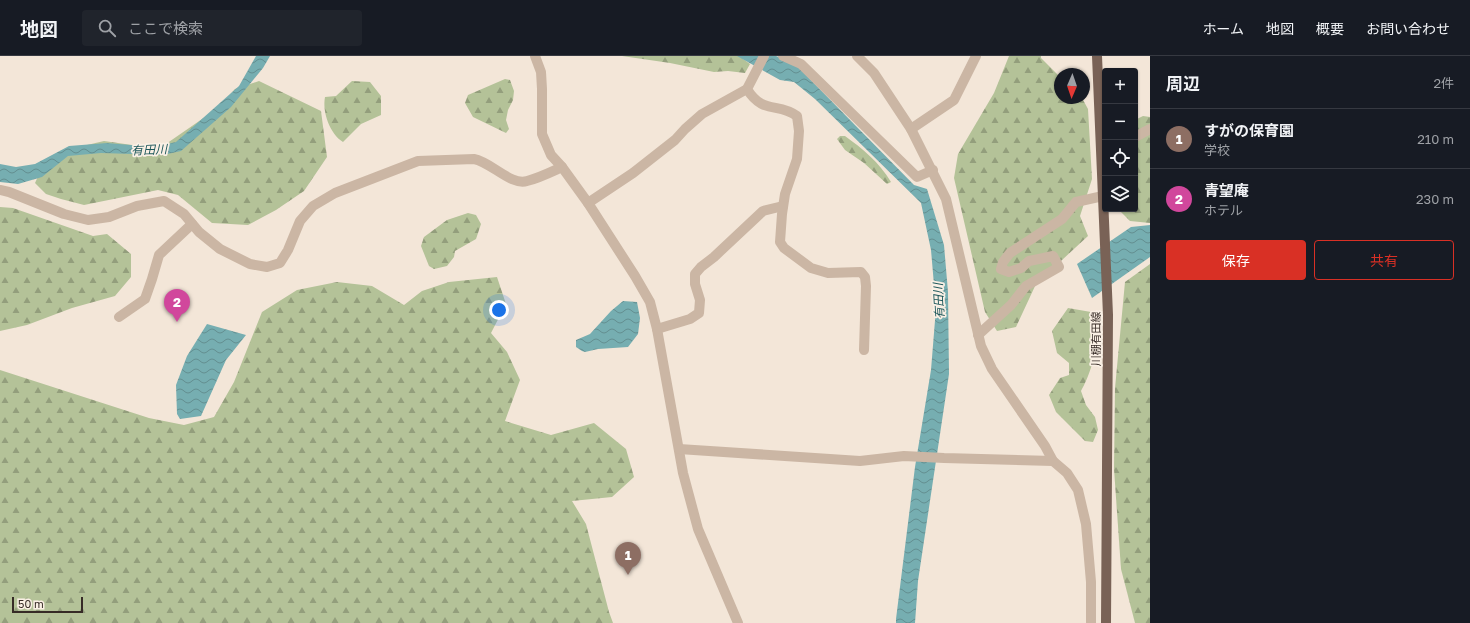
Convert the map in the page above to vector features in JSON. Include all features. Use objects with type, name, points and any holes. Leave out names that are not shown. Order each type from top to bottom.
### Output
[{"type":"main road","name":"川棚有田線","points":[[1097,56],[1103,176]]},
{"type":"main road","name":"川棚有田線","points":[[1104,212],[1108,315],[1106,623]]},
{"type":"street","points":[[535,56],[541,72],[542,134],[551,155],[562,167],[588,203],[644,290],[650,302],[657,329],[683,472],[698,529],[738,623]]},
{"type":"street","points":[[588,203],[633,173],[675,140],[702,114],[747,89],[764,56]]},
{"type":"street","points":[[783,56],[801,64],[917,177],[933,170]]},
{"type":"street","points":[[858,56],[874,73],[911,129],[933,170],[946,199],[951,215],[978,335],[981,346],[992,369],[1054,461],[1067,473],[1078,490],[1086,524],[1091,582],[1092,623]]},
{"type":"street","points":[[911,129],[954,100],[976,56]]},
{"type":"street","points":[[747,89],[760,104],[791,111],[797,116],[799,131],[797,159],[785,194],[780,242],[784,248],[811,268],[828,273],[861,272],[865,277],[864,350]]},
{"type":"street","points":[[1138,135],[1150,129]]},
{"type":"street","points":[[0,190],[9,192],[64,214],[88,220],[109,218],[137,206],[164,200],[184,214],[199,232],[220,249],[250,264],[266,266],[280,263],[288,250],[300,221],[313,206],[335,193],[418,161],[474,159],[486,163],[511,179],[526,182],[562,167]]},
{"type":"street","points":[[978,335],[1011,305],[1026,286],[1059,267],[1053,256],[1029,261],[1021,268],[1009,272],[1001,269],[1003,262],[1010,253],[1062,219],[1076,202],[1102,196]]},
{"type":"street","points":[[657,329],[690,318],[699,313],[700,300],[695,284],[695,274],[700,267],[714,257],[763,211],[783,206]]},
{"type":"street","points":[[119,317],[145,298],[159,255],[192,224]]},
{"type":"street","points":[[679,449],[860,461],[904,456],[1054,461]]},
{"type":"green space","points":[[622,56],[739,56],[750,64],[745,73],[728,71],[714,72],[670,63]]},
{"type":"green space","points":[[1009,56],[1041,56],[1041,58],[1054,71],[1054,104],[1085,104],[1088,109],[1092,179],[1080,216],[1088,236],[1036,284],[1016,327],[997,331],[985,312],[954,178],[958,154],[994,93]]},
{"type":"green space","points":[[505,79],[510,80],[514,91],[513,100],[508,110],[506,120],[509,129],[506,133],[473,117],[465,103],[468,95]]},
{"type":"green space","points":[[259,81],[321,111],[327,157],[304,191],[276,210],[248,225],[212,223],[178,195],[158,190],[84,205],[46,194],[35,183],[41,170],[87,145],[104,141],[139,146],[163,146],[218,108],[235,89]]},
{"type":"green space","points":[[352,81],[370,82],[381,96],[381,115],[361,124],[343,142],[334,134],[328,122],[324,103],[325,97],[336,96]]},
{"type":"green space","points":[[1143,116],[1150,117],[1150,223],[1130,221],[1121,212],[1138,212],[1138,118]]},
{"type":"green space","points":[[840,136],[845,136],[864,151],[876,162],[891,182],[887,184],[864,163],[845,150],[837,139]]},
{"type":"green space","points":[[0,207],[13,208],[93,236],[107,234],[131,254],[131,277],[115,296],[72,308],[27,325],[0,331]]},
{"type":"green space","points":[[468,213],[476,215],[481,224],[476,239],[455,251],[454,257],[447,266],[434,269],[429,266],[421,246],[424,237],[447,220]]},
{"type":"green space","points":[[1150,264],[1150,623],[1135,623],[1121,569],[1114,469],[1115,388],[1125,282]]},
{"type":"green space","points":[[497,277],[506,304],[491,333],[507,352],[520,380],[505,421],[551,435],[594,423],[626,449],[634,477],[612,497],[572,501],[586,524],[613,623],[0,623],[0,370],[149,418],[184,425],[214,417],[234,382],[262,312],[297,290],[337,282],[372,286],[404,305],[422,291],[449,282]]},
{"type":"green space","points":[[1068,308],[1091,312],[1095,333],[1096,346],[1094,359],[1081,391],[1086,405],[1095,417],[1098,430],[1093,442],[1085,441],[1056,412],[1049,395],[1060,378],[1069,375],[1069,363],[1057,353],[1052,331]]},
{"type":"water","name":"有田川","points":[[256,56],[270,56],[263,68],[231,107],[181,151],[163,155],[101,153],[68,156],[42,177],[18,184],[0,182],[0,164],[16,167],[35,164],[69,146],[107,143],[154,147],[176,142],[239,86]]},
{"type":"water","name":"有田川","points":[[737,56],[776,56],[794,63],[914,185],[927,189],[944,245],[948,292],[949,374],[918,581],[915,623],[896,623],[896,619],[915,467],[931,370],[936,308],[931,250],[921,203],[815,99],[794,82],[780,80]]},
{"type":"water","points":[[1150,225],[1150,257],[1092,298],[1077,264],[1131,227]]},
{"type":"water","points":[[623,301],[637,302],[640,318],[638,334],[628,347],[598,349],[585,352],[576,347],[576,340],[590,334],[611,311]]},
{"type":"water","points":[[207,324],[246,335],[226,360],[201,416],[180,419],[177,414],[176,385],[187,356]]},
{"type":"place","name":"青望庵","points":[[177,322]]},
{"type":"place","name":"すがの保育園","points":[[628,575]]}]
